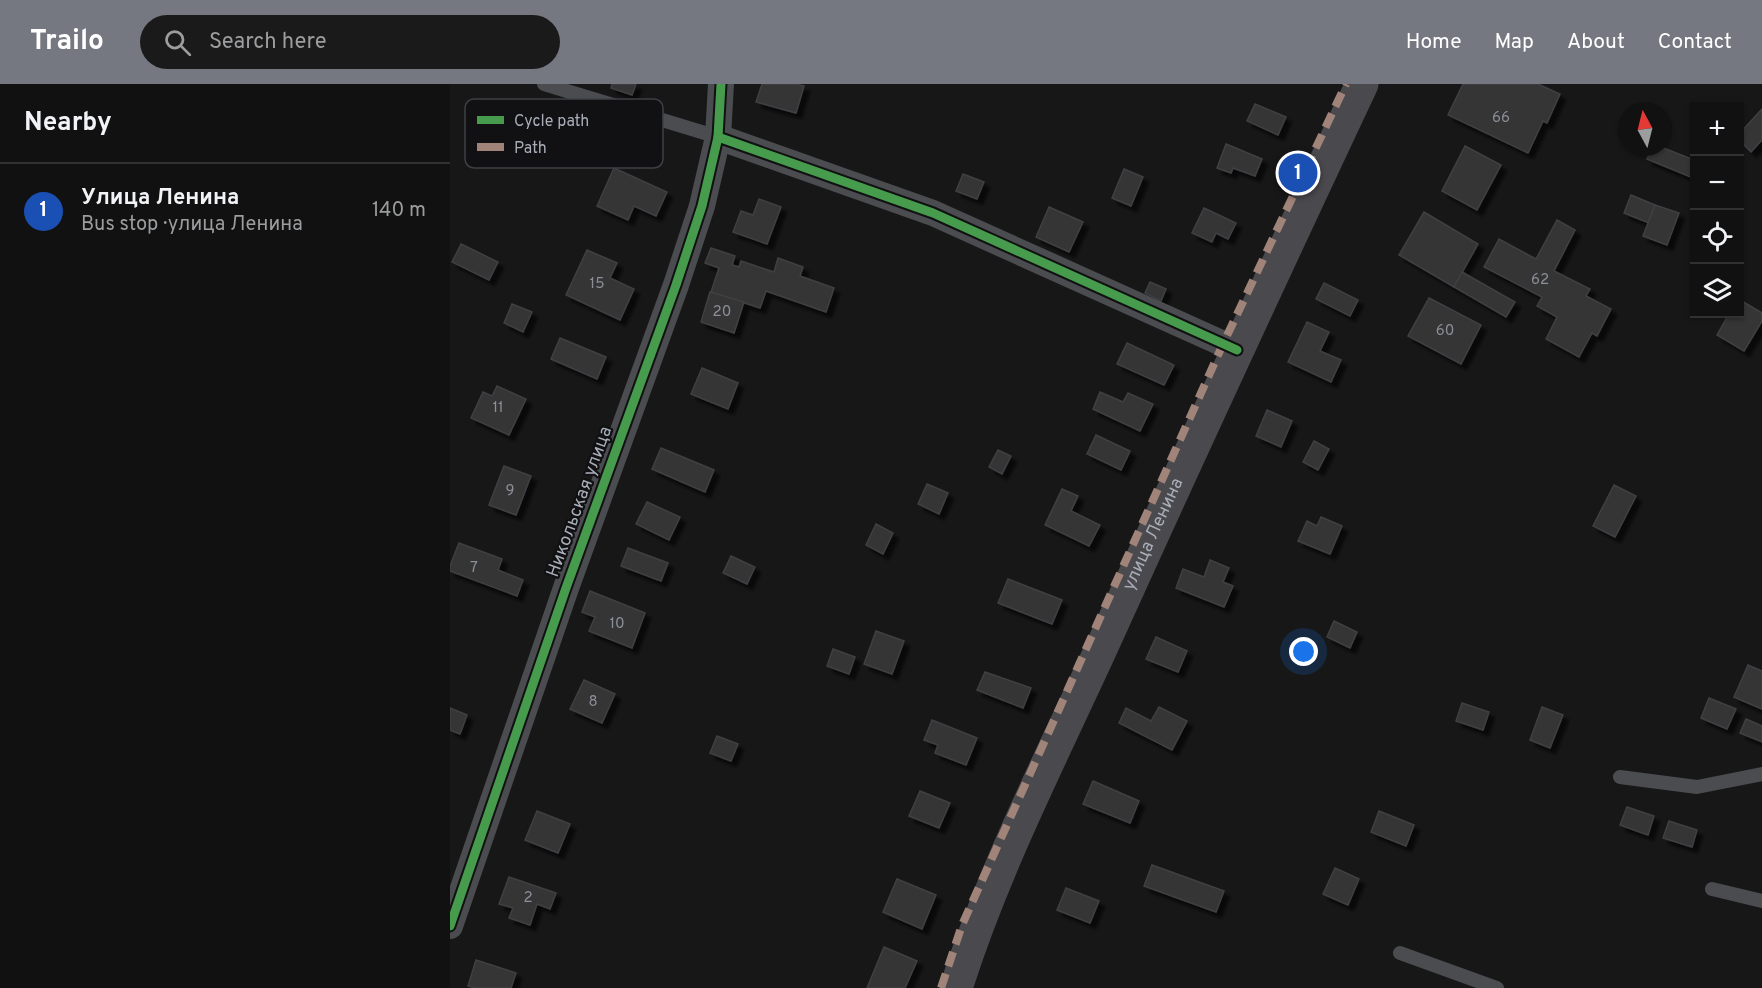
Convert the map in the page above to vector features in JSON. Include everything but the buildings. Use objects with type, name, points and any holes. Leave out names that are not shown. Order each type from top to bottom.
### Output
[{"type":"main road","name":"улица Ленина","points":[[956,988],[971,942],[1011,846],[1237,350],[1362,84]]},
{"type":"street","name":"Никольская улица","points":[[450,926],[566,588],[676,285],[702,206],[718,137],[722,84]]},
{"type":"street","points":[[718,137],[933,213],[1237,350]]},
{"type":"lane","points":[[544,84],[593,99]]},
{"type":"lane","points":[[663,120],[718,137]]},
{"type":"lane","points":[[1620,777],[1697,787],[1762,774]]},
{"type":"lane","points":[[1712,889],[1762,901]]},
{"type":"lane","points":[[1400,953],[1497,988]]},
{"type":"marked path","points":[[941,988],[962,925],[1223,344],[1346,84]]},
{"type":"cycle path","points":[[450,926],[566,588],[676,285],[702,206],[718,137],[721,84]]},
{"type":"cycle path","points":[[718,137],[933,213],[1237,350]]},
{"type":"place","name":"Улица Ленина","points":[[1298,173]]}]
